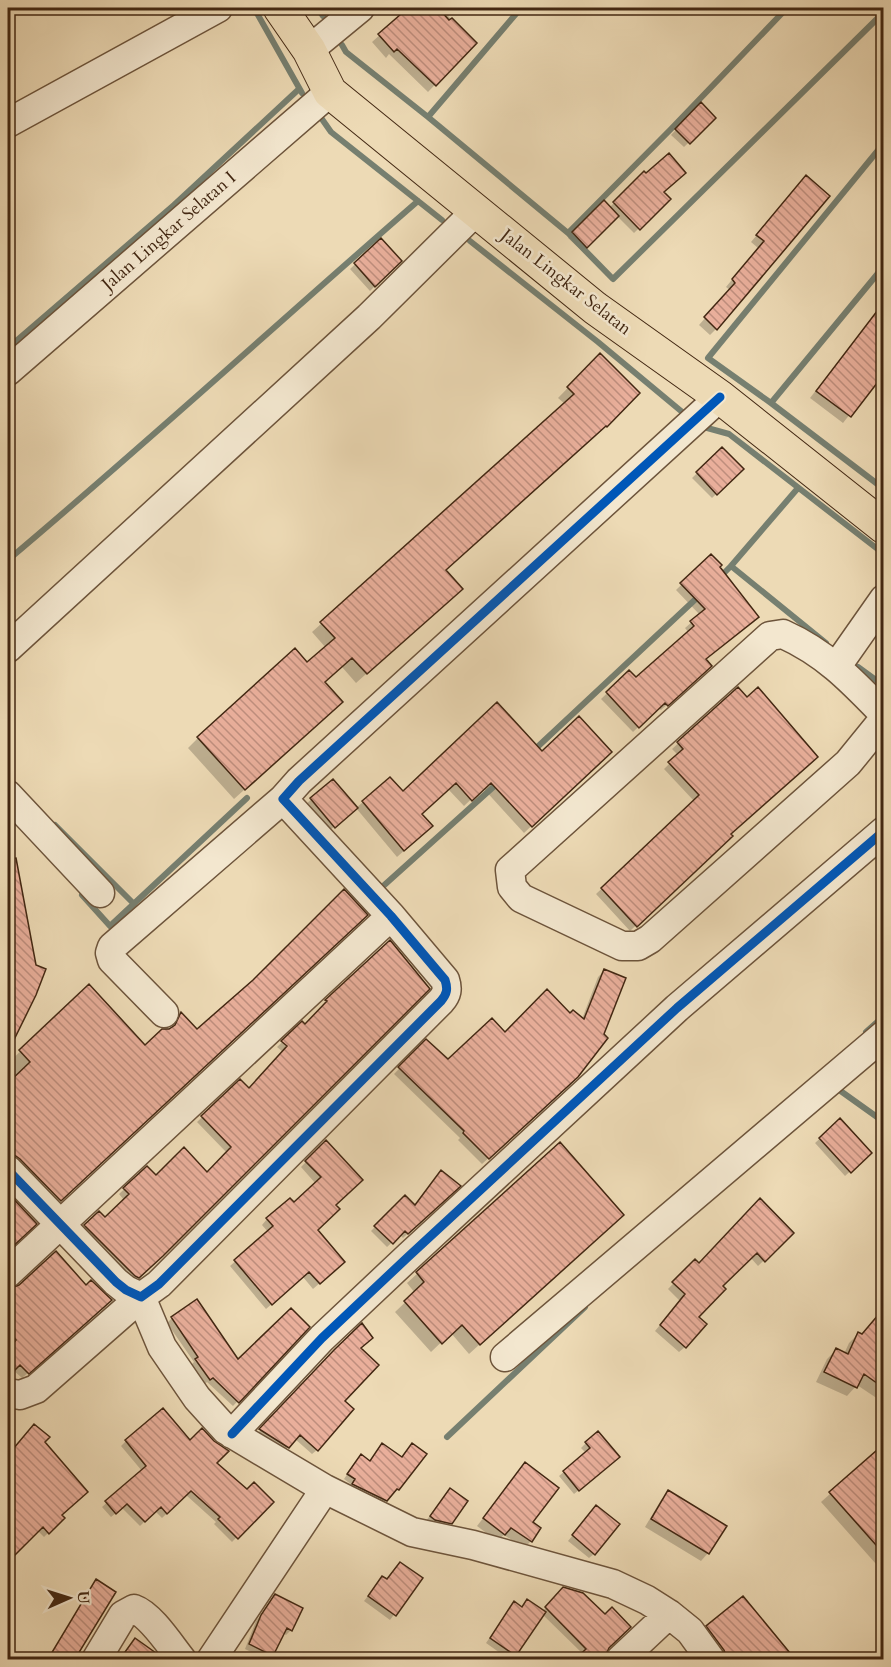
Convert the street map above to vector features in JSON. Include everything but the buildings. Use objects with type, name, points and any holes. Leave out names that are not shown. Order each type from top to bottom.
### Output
[{"type":"highway","name":"Jalan Lingkar Selatan","points":[[280,8],[309,50],[330,92],[595,308],[720,397],[884,527]]},
{"type":"street","points":[[8,123],[218,8]]},
{"type":"street","points":[[309,50],[360,8]]},
{"type":"street","name":"Jalan Lingkar Selatan I","points":[[8,371],[330,92]]},
{"type":"street","points":[[8,648],[369,317],[477,210]]},
{"type":"street","points":[[164,1013],[112,960],[110,952],[112,947],[283,799],[308,773],[720,397]]},
{"type":"street","points":[[837,666],[884,599]]},
{"type":"street","points":[[783,634],[806,644],[837,666],[881,711],[883,720],[848,763],[650,939],[638,946],[622,946],[521,898],[512,887],[510,870],[770,636],[783,634]]},
{"type":"street","points":[[8,795],[100,892]]},
{"type":"street","points":[[8,1393],[20,1395],[36,1389],[159,1284],[446,994],[445,980],[391,916],[283,799]]},
{"type":"street","points":[[232,1434],[322,1338],[677,1008],[884,831]]},
{"type":"street","points":[[8,1273],[391,916]]},
{"type":"street","points":[[504,1357],[884,1035]]},
{"type":"street","points":[[8,1170],[116,1282],[141,1297],[162,1347],[197,1398],[226,1430],[325,1489],[412,1532],[473,1545],[614,1584],[669,1614],[690,1631],[711,1659]]},
{"type":"street","points":[[211,1658],[325,1489]]},
{"type":"street","points":[[96,1659],[123,1615],[134,1609],[148,1619],[182,1659]]},
{"type":"street","points":[[620,1659],[669,1614]]},
{"type":"waterway","points":[[254,8],[302,93]]},
{"type":"waterway","points":[[317,8],[323,16]]},
{"type":"waterway","points":[[521,8],[428,117],[568,233],[787,8]]},
{"type":"waterway","points":[[568,233],[613,279],[884,12]]},
{"type":"waterway","points":[[342,45],[346,52],[428,117]]},
{"type":"waterway","points":[[8,348],[174,205],[299,89]]},
{"type":"waterway","points":[[317,112],[331,132],[442,220]]},
{"type":"waterway","points":[[771,403],[708,358],[884,143]]},
{"type":"waterway","points":[[8,560],[418,201]]},
{"type":"waterway","points":[[470,241],[687,416]]},
{"type":"waterway","points":[[884,266],[771,403],[884,489]]},
{"type":"waterway","points":[[700,426],[729,434],[884,554]]},
{"type":"waterway","points":[[719,578],[798,488]]},
{"type":"waterway","points":[[731,566],[826,643]]},
{"type":"waterway","points":[[532,752],[700,595]]},
{"type":"waterway","points":[[858,667],[884,686]]},
{"type":"waterway","points":[[379,885],[381,888],[500,781]]},
{"type":"waterway","points":[[82,895],[110,926],[247,798]]},
{"type":"waterway","points":[[55,825],[134,904]]},
{"type":"waterway","points":[[866,1032],[884,1016]]},
{"type":"waterway","points":[[835,1087],[884,1122]]},
{"type":"waterway","points":[[447,1437],[585,1307]]},
{"type":"cycle path","points":[[8,1170],[116,1282],[141,1297],[159,1284],[441,1001],[446,991],[445,980],[391,916],[283,799],[299,781],[720,397]]},
{"type":"cycle path","points":[[232,1434],[322,1338],[677,1008],[884,831]]}]
